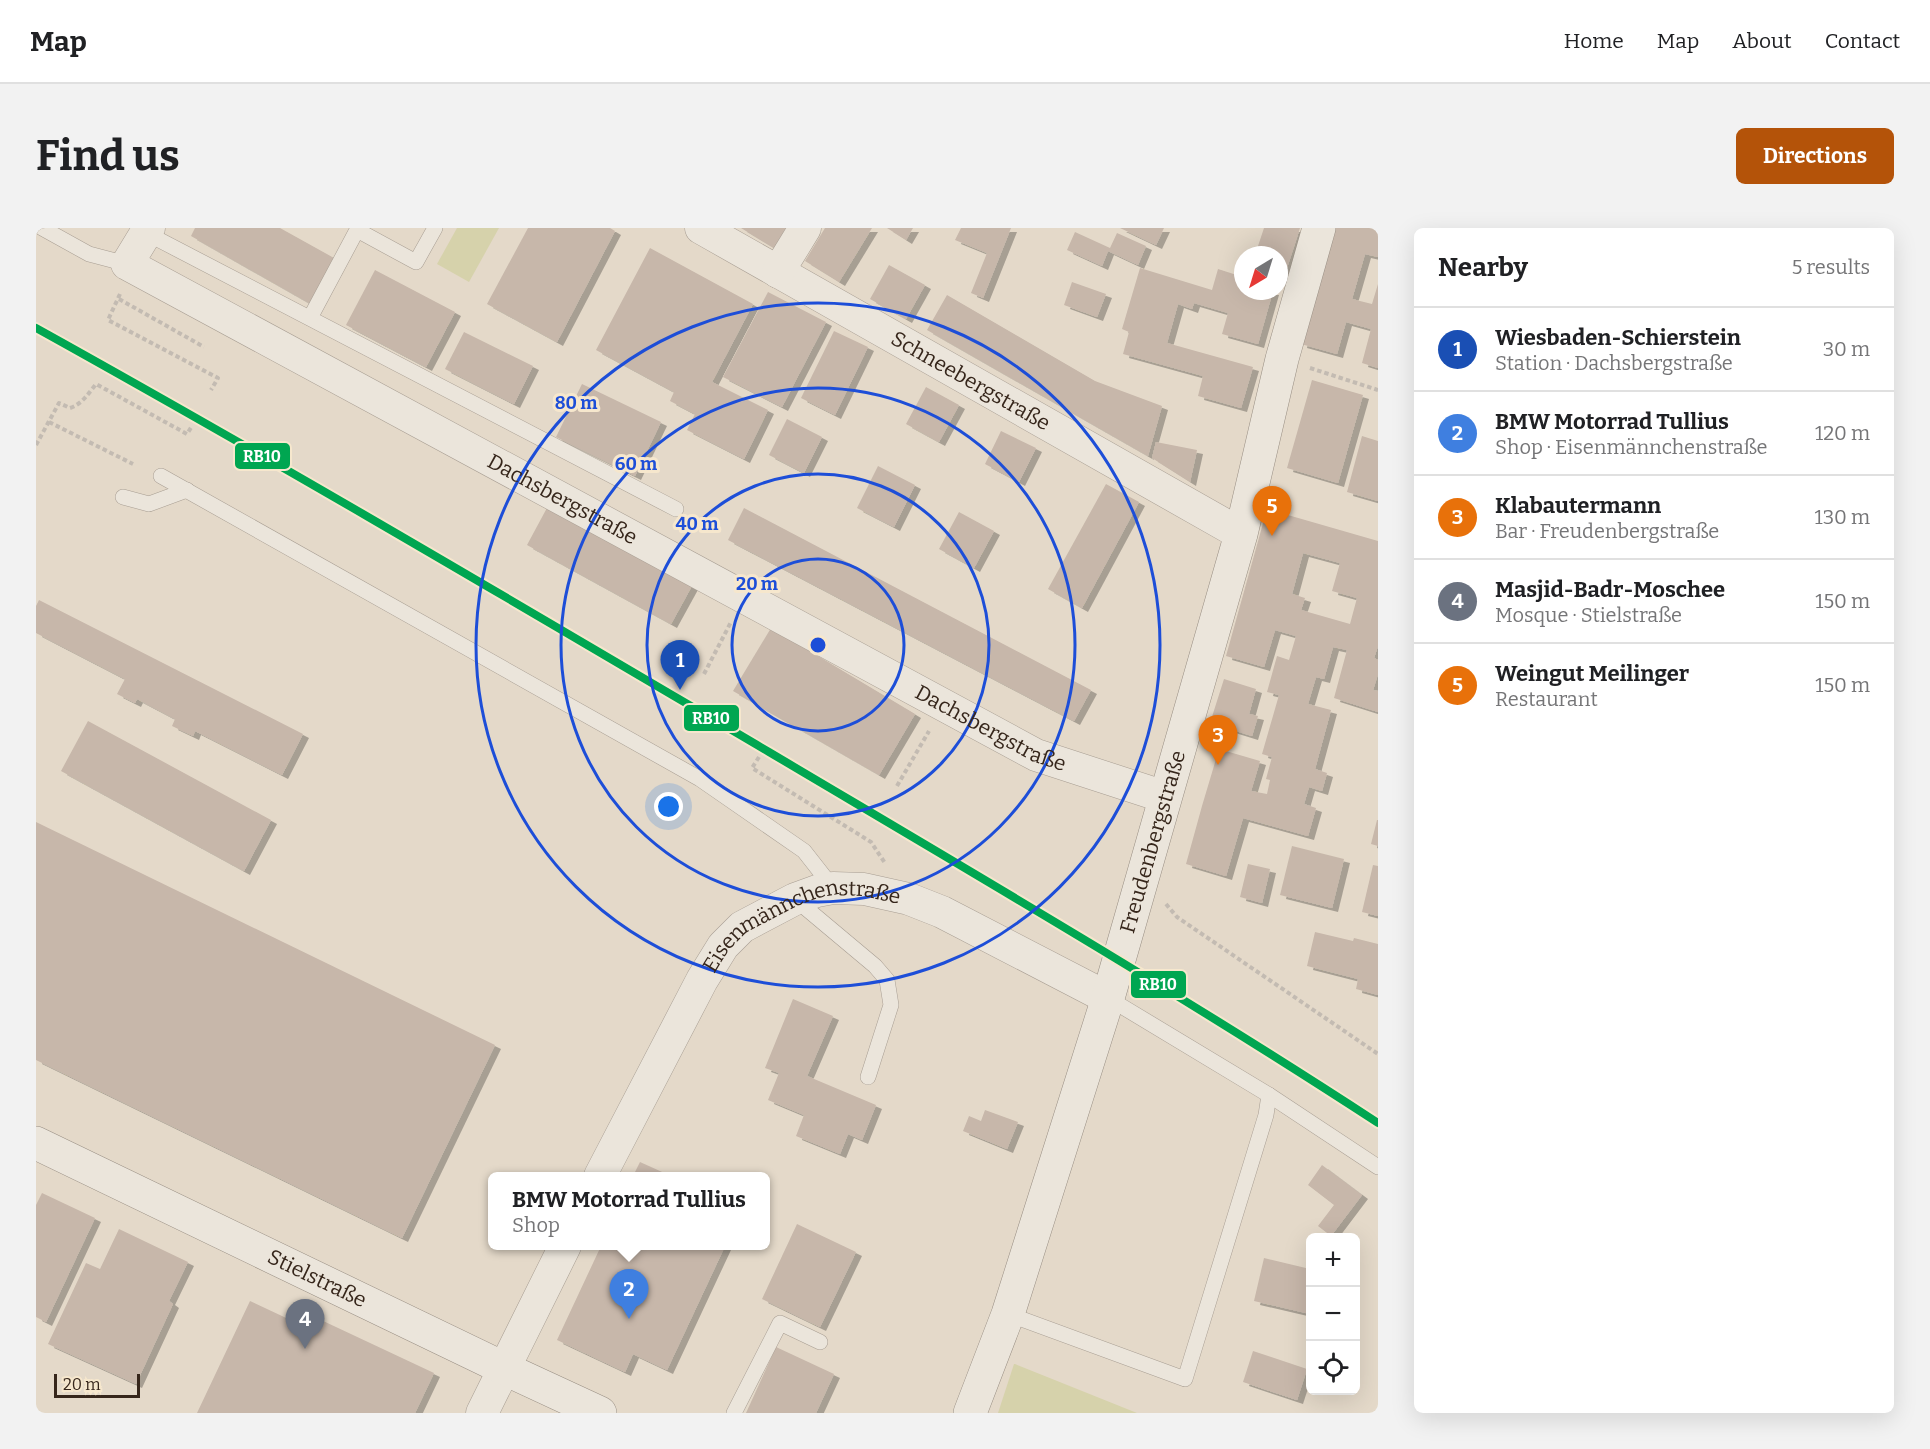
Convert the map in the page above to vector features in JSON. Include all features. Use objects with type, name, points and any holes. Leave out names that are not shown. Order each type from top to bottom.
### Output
[{"type":"street","name":"Schneebergstraße","points":[[701,228],[1241,534]]},
{"type":"street","points":[[778,272],[805,228]]},
{"type":"street","name":"Freudenbergstraße","points":[[970,1413],[1008,1314],[1108,998],[1241,534],[1282,360],[1319,228]]},
{"type":"street","points":[[127,264],[147,230]]},
{"type":"street","name":"Dachsbergstraße","points":[[127,264],[1036,755],[1165,797]]},
{"type":"street","name":"Eisenmännchenstraße","points":[[602,1172],[702,980],[723,946],[742,927],[795,899],[817,891],[833,888],[864,889],[909,899],[942,912],[1108,998]]},
{"type":"street","name":"Stielstraße","points":[[36,1143],[600,1413]]},
{"type":"street","points":[[482,1413],[562,1250]]},
{"type":"lane","points":[[42,228],[89,254],[127,264]]},
{"type":"lane","points":[[310,318],[357,230],[416,262],[435,228]]},
{"type":"lane","points":[[147,230],[676,509]]},
{"type":"lane","points":[[161,476],[700,779],[804,850],[833,888]]},
{"type":"lane","points":[[123,497],[149,504],[187,490]]},
{"type":"lane","points":[[795,899],[875,966],[887,980],[891,1005],[868,1077]]},
{"type":"lane","points":[[1108,998],[1269,1095],[1378,1167]]},
{"type":"lane","points":[[1008,1314],[1185,1379],[1266,1115],[1269,1095]]},
{"type":"lane","points":[[734,1413],[780,1323],[820,1342]]},
{"type":"path","points":[[204,347],[119,299],[108,320],[218,378],[211,390]]},
{"type":"path","points":[[1282,360],[1378,390]]},
{"type":"path","points":[[36,445],[59,403],[70,408],[80,404],[96,384],[187,434],[192,426]]},
{"type":"path","points":[[49,422],[133,464]]},
{"type":"path","points":[[704,674],[745,596]]},
{"type":"path","points":[[897,786],[944,705]]},
{"type":"path","points":[[759,757],[752,768],[871,842],[909,899]]},
{"type":"path","points":[[1142,877],[1177,917],[1378,1054]]},
{"type":"shaded area","points":[[457,228],[499,228],[469,282],[437,264]]},
{"type":"shaded area","points":[[1015,1364],[1137,1413],[998,1413]]},
{"type":"building","points":[[195,228],[280,228],[334,258],[309,303],[191,236]]},
{"type":"building","points":[[528,228],[610,228],[615,231],[557,342],[487,304]]},
{"type":"building","points":[[741,228],[786,228],[774,248]]},
{"type":"building","points":[[825,228],[872,228],[839,282],[805,261]]},
{"type":"building","points":[[887,228],[913,228],[906,240]]},
{"type":"building","points":[[961,228],[1011,228],[983,298],[971,293],[987,253],[955,240]]},
{"type":"building","points":[[1120,228],[1164,228],[1156,245]]},
{"type":"building","points":[[1264,228],[1300,228],[1288,265],[1288,246],[1258,246]]},
{"type":"building","points":[[1334,228],[1378,228],[1378,257],[1365,254],[1352,299],[1372,304],[1378,284],[1378,368],[1362,363],[1371,329],[1346,322],[1337,354],[1301,344]]},
{"type":"building","points":[[1075,232],[1110,248],[1117,233],[1146,246],[1138,265],[1108,251],[1102,266],[1067,250]]},
{"type":"building","points":[[650,248],[753,304],[712,382],[768,410],[744,459],[687,430],[695,414],[670,401],[674,392],[596,350]]},
{"type":"building","points":[[889,265],[925,285],[906,319],[870,299]]},
{"type":"building","points":[[1140,268],[1212,290],[1218,269],[1234,274],[1234,300],[1270,300],[1258,344],[1222,334],[1228,313],[1194,303],[1192,309],[1178,304],[1167,343],[1253,367],[1241,408],[1198,396],[1203,376],[1123,354],[1129,332],[1122,329]]},
{"type":"building","points":[[375,270],[455,312],[426,367],[346,325]]},
{"type":"building","points":[[1072,282],[1106,294],[1097,317],[1064,305]]},
{"type":"building","points":[[768,292],[826,322],[782,407],[723,377]]},
{"type":"building","points":[[947,295],[1095,381],[1162,406],[1148,456],[927,330]]},
{"type":"building","points":[[834,331],[868,347],[835,415],[801,398]]},
{"type":"building","points":[[464,332],[533,366],[514,404],[445,369]]},
{"type":"building","points":[[1312,380],[1363,395],[1338,483],[1287,468]]},
{"type":"building","points":[[582,384],[661,422],[635,476],[556,437]]},
{"type":"building","points":[[926,387],[959,405],[939,442],[906,424]]},
{"type":"building","points":[[787,419],[822,437],[804,473],[769,455]]},
{"type":"building","points":[[1001,431],[1036,448],[1019,482],[985,464]]},
{"type":"building","points":[[1362,436],[1378,441],[1378,501],[1347,492]]},
{"type":"building","points":[[1156,442],[1197,450],[1190,482],[1152,458]]},
{"type":"building","points":[[878,466],[915,485],[894,527],[857,508]]},
{"type":"building","points":[[1106,484],[1139,502],[1082,608],[1048,589]]},
{"type":"building","points":[[548,506],[693,584],[671,624],[527,545]]},
{"type":"building","points":[[744,508],[1091,690],[1074,721],[728,540]]},
{"type":"building","points":[[1267,509],[1378,541],[1378,646],[1374,658],[1378,660],[1378,674],[1373,690],[1378,691],[1378,712],[1334,698],[1347,650],[1333,647],[1324,679],[1316,677],[1308,704],[1331,710],[1315,769],[1327,773],[1322,791],[1309,787],[1304,804],[1316,808],[1308,836],[1243,818],[1226,876],[1186,864],[1202,806],[1219,749],[1260,761],[1251,791],[1267,794],[1270,780],[1266,779],[1272,757],[1262,754],[1279,695],[1267,692],[1277,656],[1289,660],[1296,636],[1275,630],[1264,667],[1226,656]],"holes":[[[1303,553],[1340,563],[1332,591],[1357,598],[1350,624],[1301,610],[1305,598],[1292,594]]]},
{"type":"building","points":[[959,512],[994,531],[974,568],[939,549]]},
{"type":"building","points":[[39,600],[303,734],[282,775],[195,731],[193,736],[172,726],[175,719],[137,699],[135,703],[117,694],[125,679],[36,633],[36,606]]},
{"type":"building","points":[[771,628],[915,714],[879,775],[733,691]]},
{"type":"building","points":[[1224,679],[1256,689],[1249,714],[1258,716],[1252,736],[1210,723]]},
{"type":"building","points":[[88,721],[271,820],[244,871],[61,771]]},
{"type":"building","points":[[1378,820],[1378,846],[1371,844]]},
{"type":"building","points":[[36,822],[495,1045],[402,1238],[36,1060]]},
{"type":"building","points":[[1292,846],[1344,859],[1332,908],[1280,895]]},
{"type":"building","points":[[1248,864],[1270,869],[1262,903],[1240,897]]},
{"type":"building","points":[[1373,865],[1378,866],[1378,916],[1362,912]]},
{"type":"building","points":[[1315,932],[1378,944],[1378,995],[1356,989],[1358,979],[1307,966]]},
{"type":"building","points":[[793,999],[833,1016],[807,1076],[876,1105],[862,1140],[848,1134],[840,1154],[796,1136],[804,1115],[768,1100],[779,1073],[765,1068]]},
{"type":"building","points":[[985,1110],[1018,1122],[1007,1149],[963,1131],[969,1116],[981,1121]]},
{"type":"building","points":[[640,1162],[662,1172],[635,1172]]},
{"type":"building","points":[[1322,1165],[1362,1195],[1333,1233],[1327,1233],[1318,1226],[1334,1205],[1308,1185]]},
{"type":"building","points":[[42,1193],[95,1218],[46,1322],[36,1317],[36,1205]]},
{"type":"building","points":[[797,1224],[856,1252],[820,1327],[762,1299]]},
{"type":"building","points":[[119,1229],[188,1262],[169,1301],[173,1304],[136,1384],[48,1344],[86,1263],[100,1269]]},
{"type":"building","points":[[599,1250],[723,1250],[667,1370],[633,1354],[625,1372],[557,1340]]},
{"type":"building","points":[[1264,1258],[1306,1268],[1306,1313],[1254,1301]]},
{"type":"building","points":[[250,1301],[299,1324],[304,1312],[434,1373],[415,1413],[197,1413]]},
{"type":"building","points":[[776,1347],[834,1374],[816,1413],[746,1413]]},
{"type":"building","points":[[1253,1351],[1306,1369],[1297,1400],[1243,1382]]},
{"type":"transit line","name":"RB10","points":[[36,328],[221,432],[678,698],[1152,980],[1378,1123]]},
{"type":"place","name":"Weingut Meilinger","points":[[1272,536]]},
{"type":"place","name":"Wiesbaden-Schierstein","points":[[680,690]]},
{"type":"place","name":"Klabautermann","points":[[1218,765]]},
{"type":"place","name":"BMW Motorrad Tullius","points":[[629,1319]]},
{"type":"place","name":"Masjid-Badr-Moschee","points":[[305,1349]]}]
